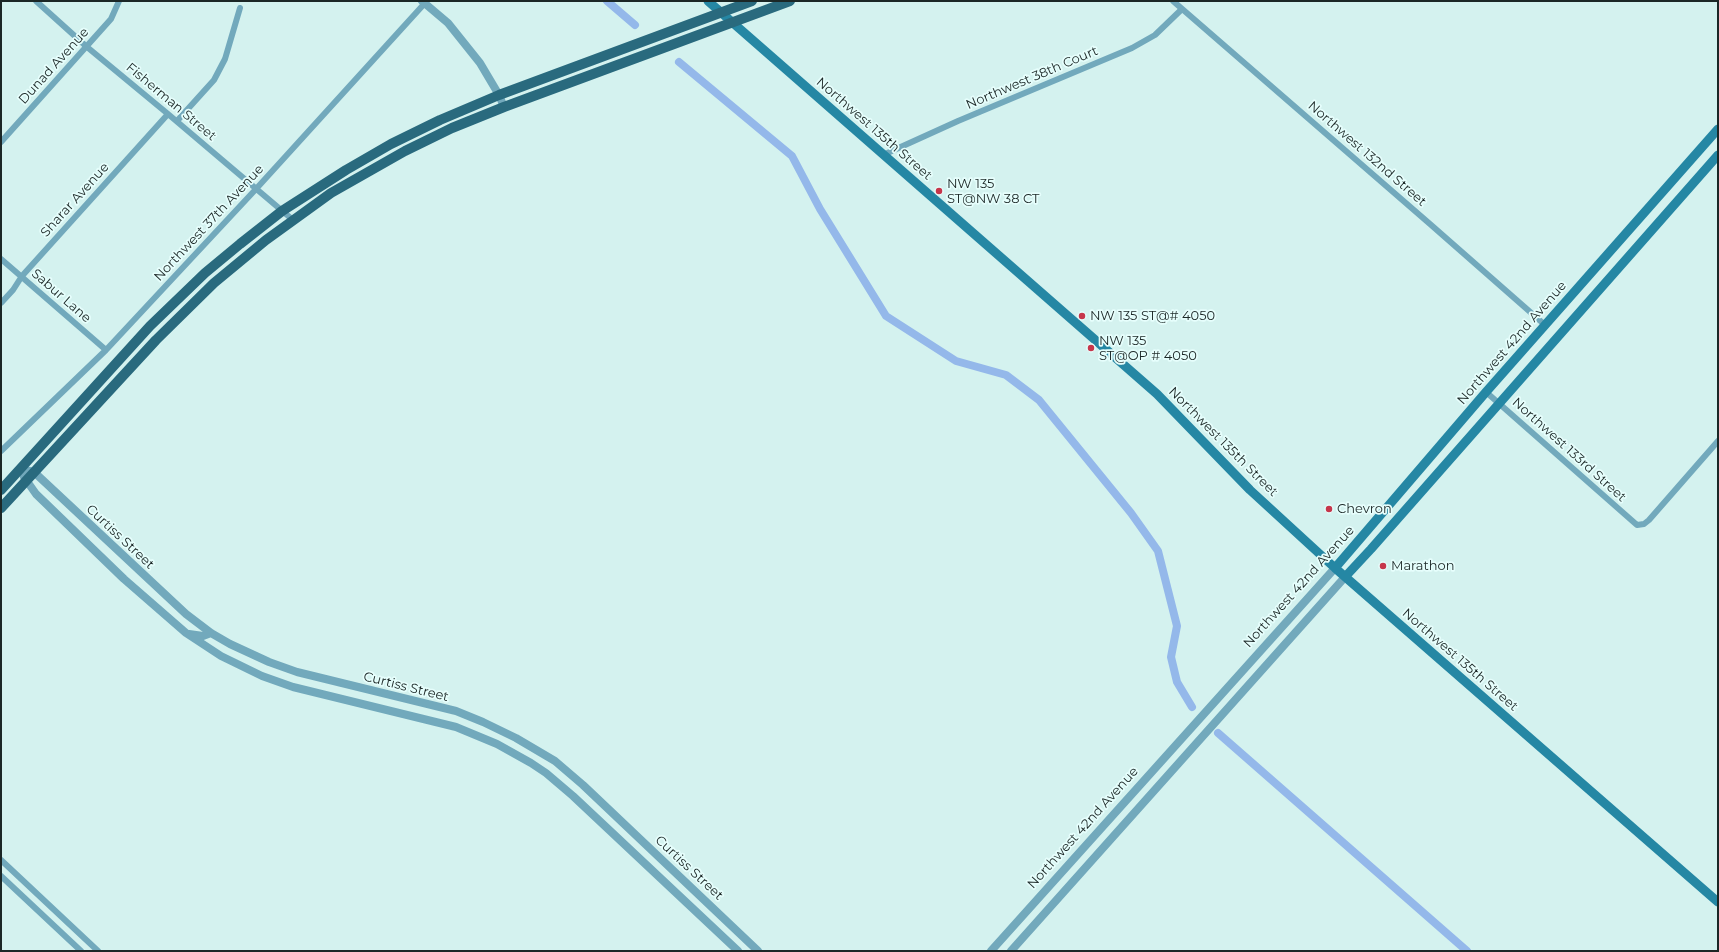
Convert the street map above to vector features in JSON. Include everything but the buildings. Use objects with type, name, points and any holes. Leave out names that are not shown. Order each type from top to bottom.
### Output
[{"type":"main road","name":"Northwest 135th Street","points":[[708,1],[1157,394],[1250,490],[1335,568],[1718,902]]},
{"type":"main road","points":[[1,490],[120,359],[178,298],[240,244],[282,212],[346,170],[391,144],[440,120],[499,95],[752,1]]},
{"type":"main road","points":[[1,508],[184,311],[220,278],[293,220],[331,193],[405,151],[452,128],[504,107],[790,1]]},
{"type":"main road","name":"Northwest 42nd Avenue","points":[[1335,568],[1486,392],[1718,129]]},
{"type":"main road","name":"Northwest 42nd Avenue","points":[[1345,576],[1371,549],[1718,155]]},
{"type":"main road","points":[[1545,325],[1558,337]]},
{"type":"street","name":"Fisherman Street","points":[[36,1],[87,47],[293,220]]},
{"type":"street","name":"Dunad Avenue","points":[[1,142],[111,19],[119,1]]},
{"type":"street","name":"Northwest 132nd Street","points":[[1173,1],[1545,325]]},
{"type":"street","points":[[424,2],[448,23],[480,63],[499,95],[504,107]]},
{"type":"street","name":"Northwest 37th Avenue","points":[[2,449],[106,350],[256,189],[424,2]]},
{"type":"street","points":[[177,122],[214,80],[225,59],[240,8]]},
{"type":"street","name":"Northwest 38th Court","points":[[884,155],[958,121],[1132,48],[1155,35],[1182,9]]},
{"type":"street","name":"Sharar Avenue","points":[[1,303],[14,290],[22,276],[168,114]]},
{"type":"street","name":"Sabur Lane","points":[[1,259],[106,350]]},
{"type":"street","name":"Northwest 133rd Street","points":[[1486,392],[1637,525],[1644,524],[1649,520],[1718,441]]},
{"type":"street","points":[[20,469],[34,472]]},
{"type":"street","name":"Curtiss Street","points":[[20,469],[36,494],[124,579],[186,633],[221,656],[244,668],[280,682],[324,695],[442,722],[477,735],[515,753],[560,784],[738,951]]},
{"type":"street","name":"Curtiss Street","points":[[34,472],[186,614],[211,633],[250,654],[284,668],[333,682],[448,709],[483,722],[516,738],[569,772],[758,951]]},
{"type":"street","name":"Northwest 42nd Avenue","points":[[991,951],[1335,568]]},
{"type":"street","name":"Northwest 42nd Avenue","points":[[1011,951],[1345,576]]},
{"type":"street","points":[[186,633],[202,636],[211,633]]},
{"type":"street","points":[[477,735],[483,722]]},
{"type":"street","points":[[1191,728],[1201,737]]},
{"type":"street","points":[[1,860],[98,951]]},
{"type":"street","points":[[1,876],[81,951]]},
{"type":"street","points":[[1036,901],[1047,911]]},
{"type":"waterway","points":[[607,1],[635,25]]},
{"type":"waterway","points":[[679,62],[792,156],[820,209],[886,316],[956,361],[1006,375],[1039,400],[1131,513],[1158,551],[1177,626],[1171,657],[1177,682],[1192,707]]},
{"type":"waterway","points":[[1218,733],[1467,951]]},
{"type":"place","name":"NW 135 ST@NW 38 CT","points":[[939,191]]},
{"type":"place","name":"NW 135 ST@# 4050","points":[[1082,316]]},
{"type":"place","name":"NW 135 ST@OP # 4050","points":[[1091,348]]},
{"type":"place","name":"Chevron","points":[[1329,509]]},
{"type":"place","name":"Marathon","points":[[1383,566]]}]
